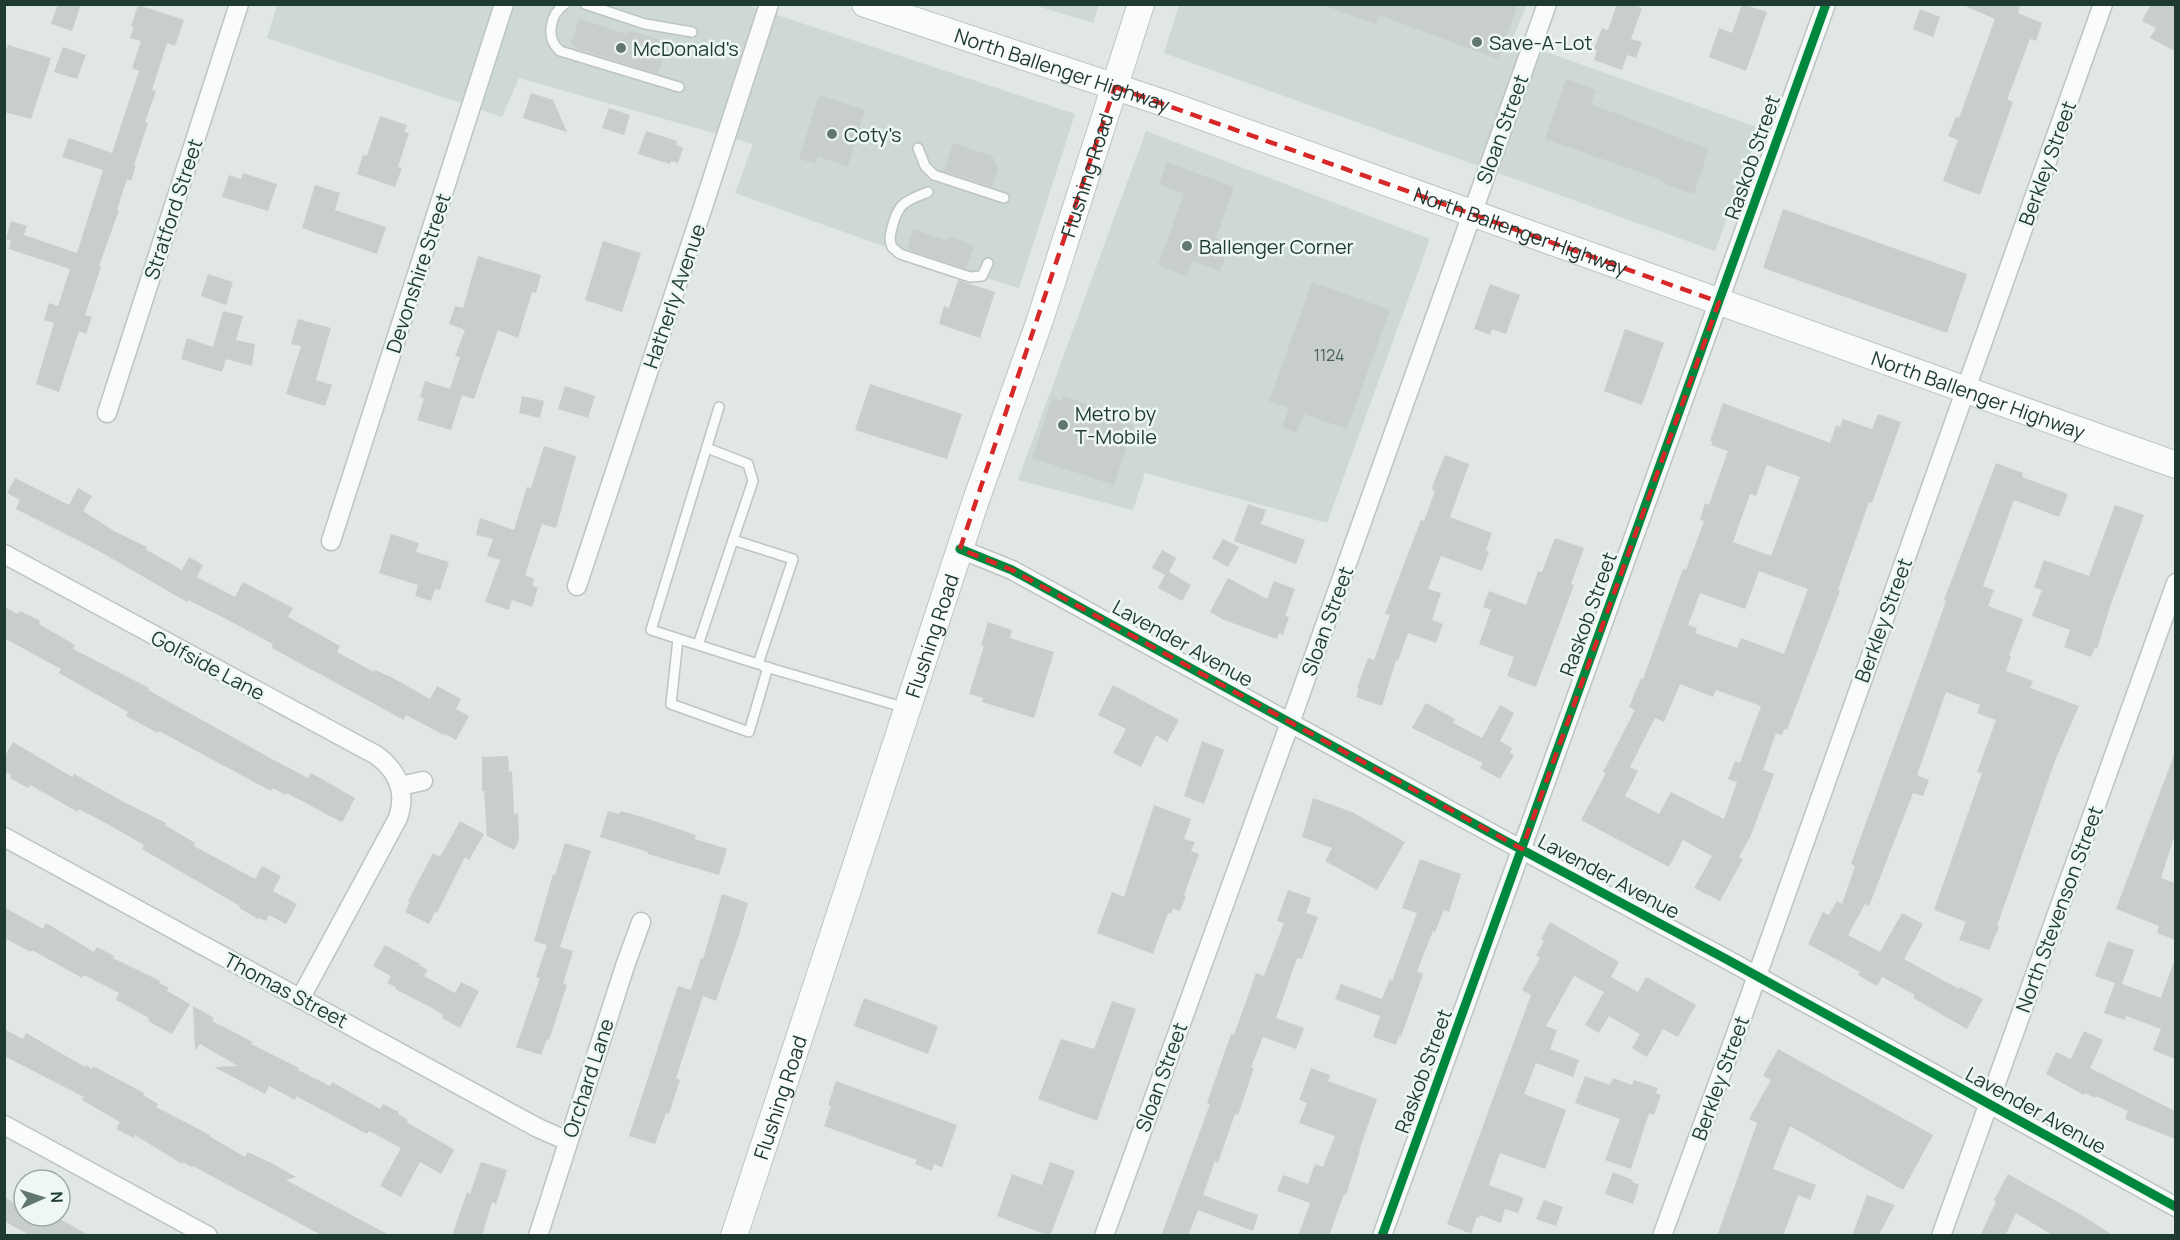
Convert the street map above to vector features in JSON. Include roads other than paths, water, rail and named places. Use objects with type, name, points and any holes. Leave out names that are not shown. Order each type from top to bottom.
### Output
[{"type":"main road","name":"North Ballenger Highway","points":[[865,4],[1115,87],[2175,465]]},
{"type":"main road","name":"Flushing Road","points":[[734,1236],[960,549],[1040,320],[1141,4]]},
{"type":"street","name":"Stratford Street","points":[[107,413],[239,4]]},
{"type":"street","name":"Devonshire Street","points":[[331,541],[504,4]]},
{"type":"street","name":"Hatherly Avenue","points":[[577,586],[704,207],[769,4]]},
{"type":"street","name":"Sloan Street","points":[[1104,1236],[1547,4]]},
{"type":"street","name":"Raskob Street","points":[[1382,1236],[1826,4]]},
{"type":"street","name":"Berkley Street","points":[[1662,1236],[1757,976],[2103,4]]},
{"type":"street","name":"Lavender Avenue","points":[[960,549],[1012,570],[1757,976],[2175,1207]]},
{"type":"street","name":"Golfside Lane","points":[[4,554],[376,755],[392,769],[400,786]]},
{"type":"street","name":"North Stevenson Street","points":[[1941,1236],[2175,583]]},
{"type":"street","points":[[300,999],[398,818],[402,804],[400,786],[423,781]]},
{"type":"street","name":"Thomas Street","points":[[4,837],[538,1128],[568,1141]]},
{"type":"street","name":"Orchard Lane","points":[[538,1236],[641,922]]},
{"type":"street","points":[[4,1125],[208,1236]]},
{"type":"lane","points":[[566,4],[558,10],[551,24],[552,40],[560,51],[679,87]]},
{"type":"lane","points":[[585,4],[645,24],[692,32]]},
{"type":"lane","points":[[918,148],[925,166],[934,175],[1004,198]]},
{"type":"lane","points":[[928,192],[903,203],[898,208],[890,238],[890,245],[893,249],[900,254],[970,277],[982,276],[988,263]]},
{"type":"lane","points":[[719,407],[651,630],[763,666],[908,708]]},
{"type":"lane","points":[[698,645],[753,481],[748,464],[707,448]]},
{"type":"lane","points":[[678,639],[671,704],[749,732],[763,666],[793,559],[733,540]]},
{"type":"place","name":"Save-A-Lot","points":[[1477,42]]},
{"type":"place","name":"McDonald's","points":[[621,48]]},
{"type":"place","name":"Coty's","points":[[832,134]]},
{"type":"place","name":"Ballenger Corner","points":[[1187,246]]},
{"type":"place","name":"Metro by T-Mobile","points":[[1063,425]]}]
